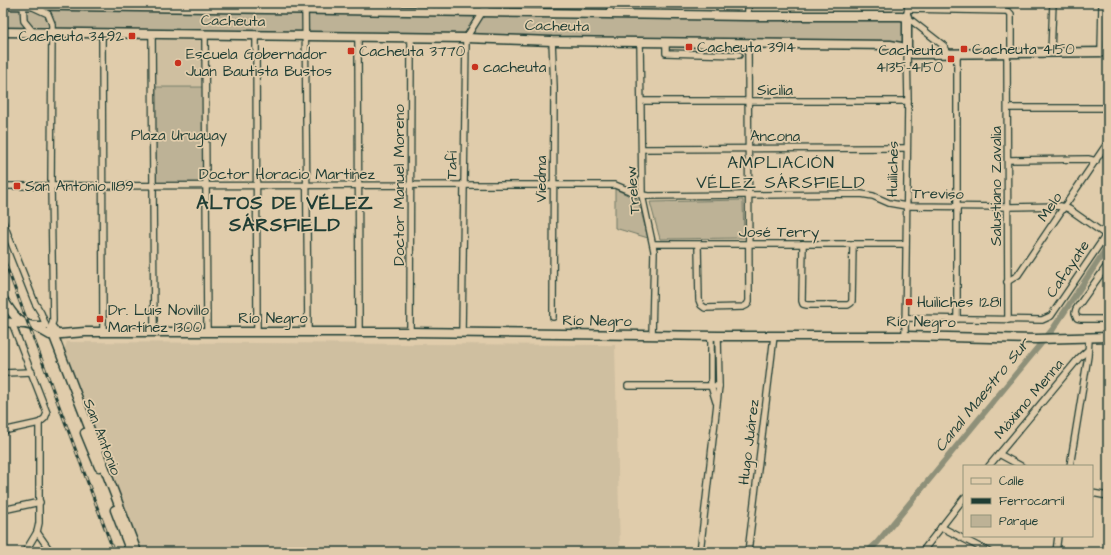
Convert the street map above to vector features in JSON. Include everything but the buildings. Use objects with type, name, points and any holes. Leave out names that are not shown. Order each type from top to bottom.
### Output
[{"type":"street","points":[[482,3],[482,12]]},
{"type":"street","points":[[466,38],[488,3]]},
{"type":"street","points":[[610,3],[610,14]]},
{"type":"street","points":[[748,3],[748,16]]},
{"type":"street","points":[[1052,52],[1053,3]]},
{"type":"street","points":[[1102,3],[1105,52]]},
{"type":"street","name":"Cacheuta","points":[[3,5],[429,7],[482,12],[748,16],[901,16],[908,10]]},
{"type":"street","points":[[33,32],[24,21],[26,5],[48,14],[51,20],[52,32],[51,186],[53,321],[50,330]]},
{"type":"street","points":[[305,6],[308,332]]},
{"type":"street","points":[[908,10],[953,54],[957,207],[957,319]]},
{"type":"street","name":"Huiliches","points":[[905,336],[908,10]]},
{"type":"street","name":"Salustiano Zavalia","points":[[908,10],[1006,11],[1010,12],[1011,14],[1008,108],[1008,320]]},
{"type":"street","name":"Cacheuta","points":[[3,32],[890,45],[907,50],[912,54],[1105,52]]},
{"type":"street","points":[[102,33],[103,332]]},
{"type":"street","points":[[152,34],[154,332]]},
{"type":"street","points":[[205,35],[207,332]]},
{"type":"street","points":[[256,36],[257,332]]},
{"type":"street","points":[[358,37],[359,332]]},
{"type":"street","name":"Doctor Manuel Moreno","points":[[410,332],[411,38]]},
{"type":"street","name":"Tafí","points":[[462,333],[466,38]]},
{"type":"street","name":"Viedma","points":[[552,41],[554,87],[553,316]]},
{"type":"street","name":"Trelew","points":[[640,42],[642,101],[642,195],[653,244],[652,335]]},
{"type":"street","points":[[666,42],[666,53],[738,55]]},
{"type":"street","points":[[698,245],[699,300],[701,305],[705,308],[743,307],[747,305],[749,302],[748,43]]},
{"type":"street","name":"Sicilia","points":[[642,101],[908,101]]},
{"type":"street","points":[[1008,108],[1108,108]]},
{"type":"street","name":"Melo","points":[[1007,282],[1018,275],[1108,142]]},
{"type":"street","name":"Ancona","points":[[642,149],[907,148]]},
{"type":"street","points":[[1008,160],[1088,159],[1096,161]]},
{"type":"street","name":"Doctor Horacio Martinez","points":[[3,186],[572,185]]},
{"type":"street","name":"Treviso","points":[[572,185],[615,185],[642,195],[861,194],[873,196],[890,203],[906,206],[1065,207]]},
{"type":"street","points":[[1065,207],[1107,233]]},
{"type":"street","name":"San Antonio","points":[[3,222],[35,303],[50,330],[137,552]]},
{"type":"street","name":"Cafayate","points":[[1047,319],[1051,316],[1107,233]]},
{"type":"street","name":"José Terry","points":[[653,244],[906,244]]},
{"type":"street","points":[[803,244],[803,304],[851,303],[853,244]]},
{"type":"street","name":"Cafayate","points":[[1108,264],[1076,309],[1075,316],[1081,319],[1108,319]]},
{"type":"street","name":"Río Negro","points":[[3,300],[16,318],[26,324]]},
{"type":"street","name":"Río Negro","points":[[905,318],[1008,320],[1047,319]]},
{"type":"street","name":"Río Negro","points":[[3,322],[26,324],[50,330],[85,332],[410,332],[714,336],[905,336],[1036,339],[1108,337]]},
{"type":"street","points":[[3,431],[39,423],[45,418],[47,413],[12,323]]},
{"type":"street","name":"San Antonio","points":[[50,330],[77,410],[131,552]]},
{"type":"street","points":[[700,552],[719,386],[714,336]]},
{"type":"street","points":[[714,336],[711,386],[716,404]]},
{"type":"street","name":"Hugo Juárez","points":[[748,552],[774,336]]},
{"type":"street","points":[[1070,465],[1089,338]]},
{"type":"street","name":"Máximo Menna","points":[[990,465],[1079,358],[1088,350]]},
{"type":"street","points":[[3,373],[32,372]]},
{"type":"street","points":[[628,386],[719,386]]},
{"type":"street","points":[[25,552],[37,532],[39,523],[39,423]]},
{"type":"street","points":[[999,454],[1019,465]]},
{"type":"street","points":[[1093,493],[1108,496]]},
{"type":"street","points":[[922,552],[963,499]]},
{"type":"street","points":[[3,510],[40,502]]},
{"type":"street","points":[[941,527],[989,552]]},
{"type":"street","points":[[37,532],[52,552]]},
{"type":"street","points":[[1056,552],[1057,537]]},
{"type":"shaded area","name":"Escuela Gobernador Juan Bautista Bustos","points":[[155,40],[201,40],[202,86],[155,86]]},
{"type":"shaded area","points":[[67,342],[615,345],[620,552],[143,552],[64,350]]},
{"type":"green space","points":[[3,5],[907,17],[907,49],[901,47],[3,32]]},
{"type":"green space","name":"Plaza Uruguay","points":[[155,87],[203,87],[203,183],[156,183]]},
{"type":"green space","points":[[615,189],[638,200],[648,238],[615,228]]},
{"type":"green space","points":[[743,200],[744,238],[660,239],[650,202]]},
{"type":"waterway","name":"Canal Maestro Sur","points":[[867,552],[877,543],[1053,329],[1108,246]]},
{"type":"railway","points":[[3,257],[114,552]]},
{"type":"place","name":"Cacheuta 3492","points":[[132,36]]},
{"type":"place","name":"Cacheuta 3914","points":[[689,47]]},
{"type":"place","name":"Cacheuta 4150","points":[[964,49]]},
{"type":"place","name":"Cacheuta 3770","points":[[351,51]]},
{"type":"place","name":"Cacheuta 4135-4150","points":[[951,59]]},
{"type":"place","name":"Escuela Gobernador Juan Bautista Bustos","points":[[178,63]]},
{"type":"place","name":"cacheuta","points":[[475,67]]},
{"type":"place","name":"San Antonio 1189","points":[[17,186]]},
{"type":"place","name":"Huiliches 1281","points":[[909,302]]},
{"type":"place","name":"Dr. Luis Novillo Martínez 1300","points":[[100,319]]},
{"type":"district","name":"AMPLIACIÓN VÉLEZ SÁRSFIELD","points":[[781,173]]},
{"type":"district","name":"ALTOS DE VÉLEZ SÁRSFIELD","points":[[285,214]]}]
